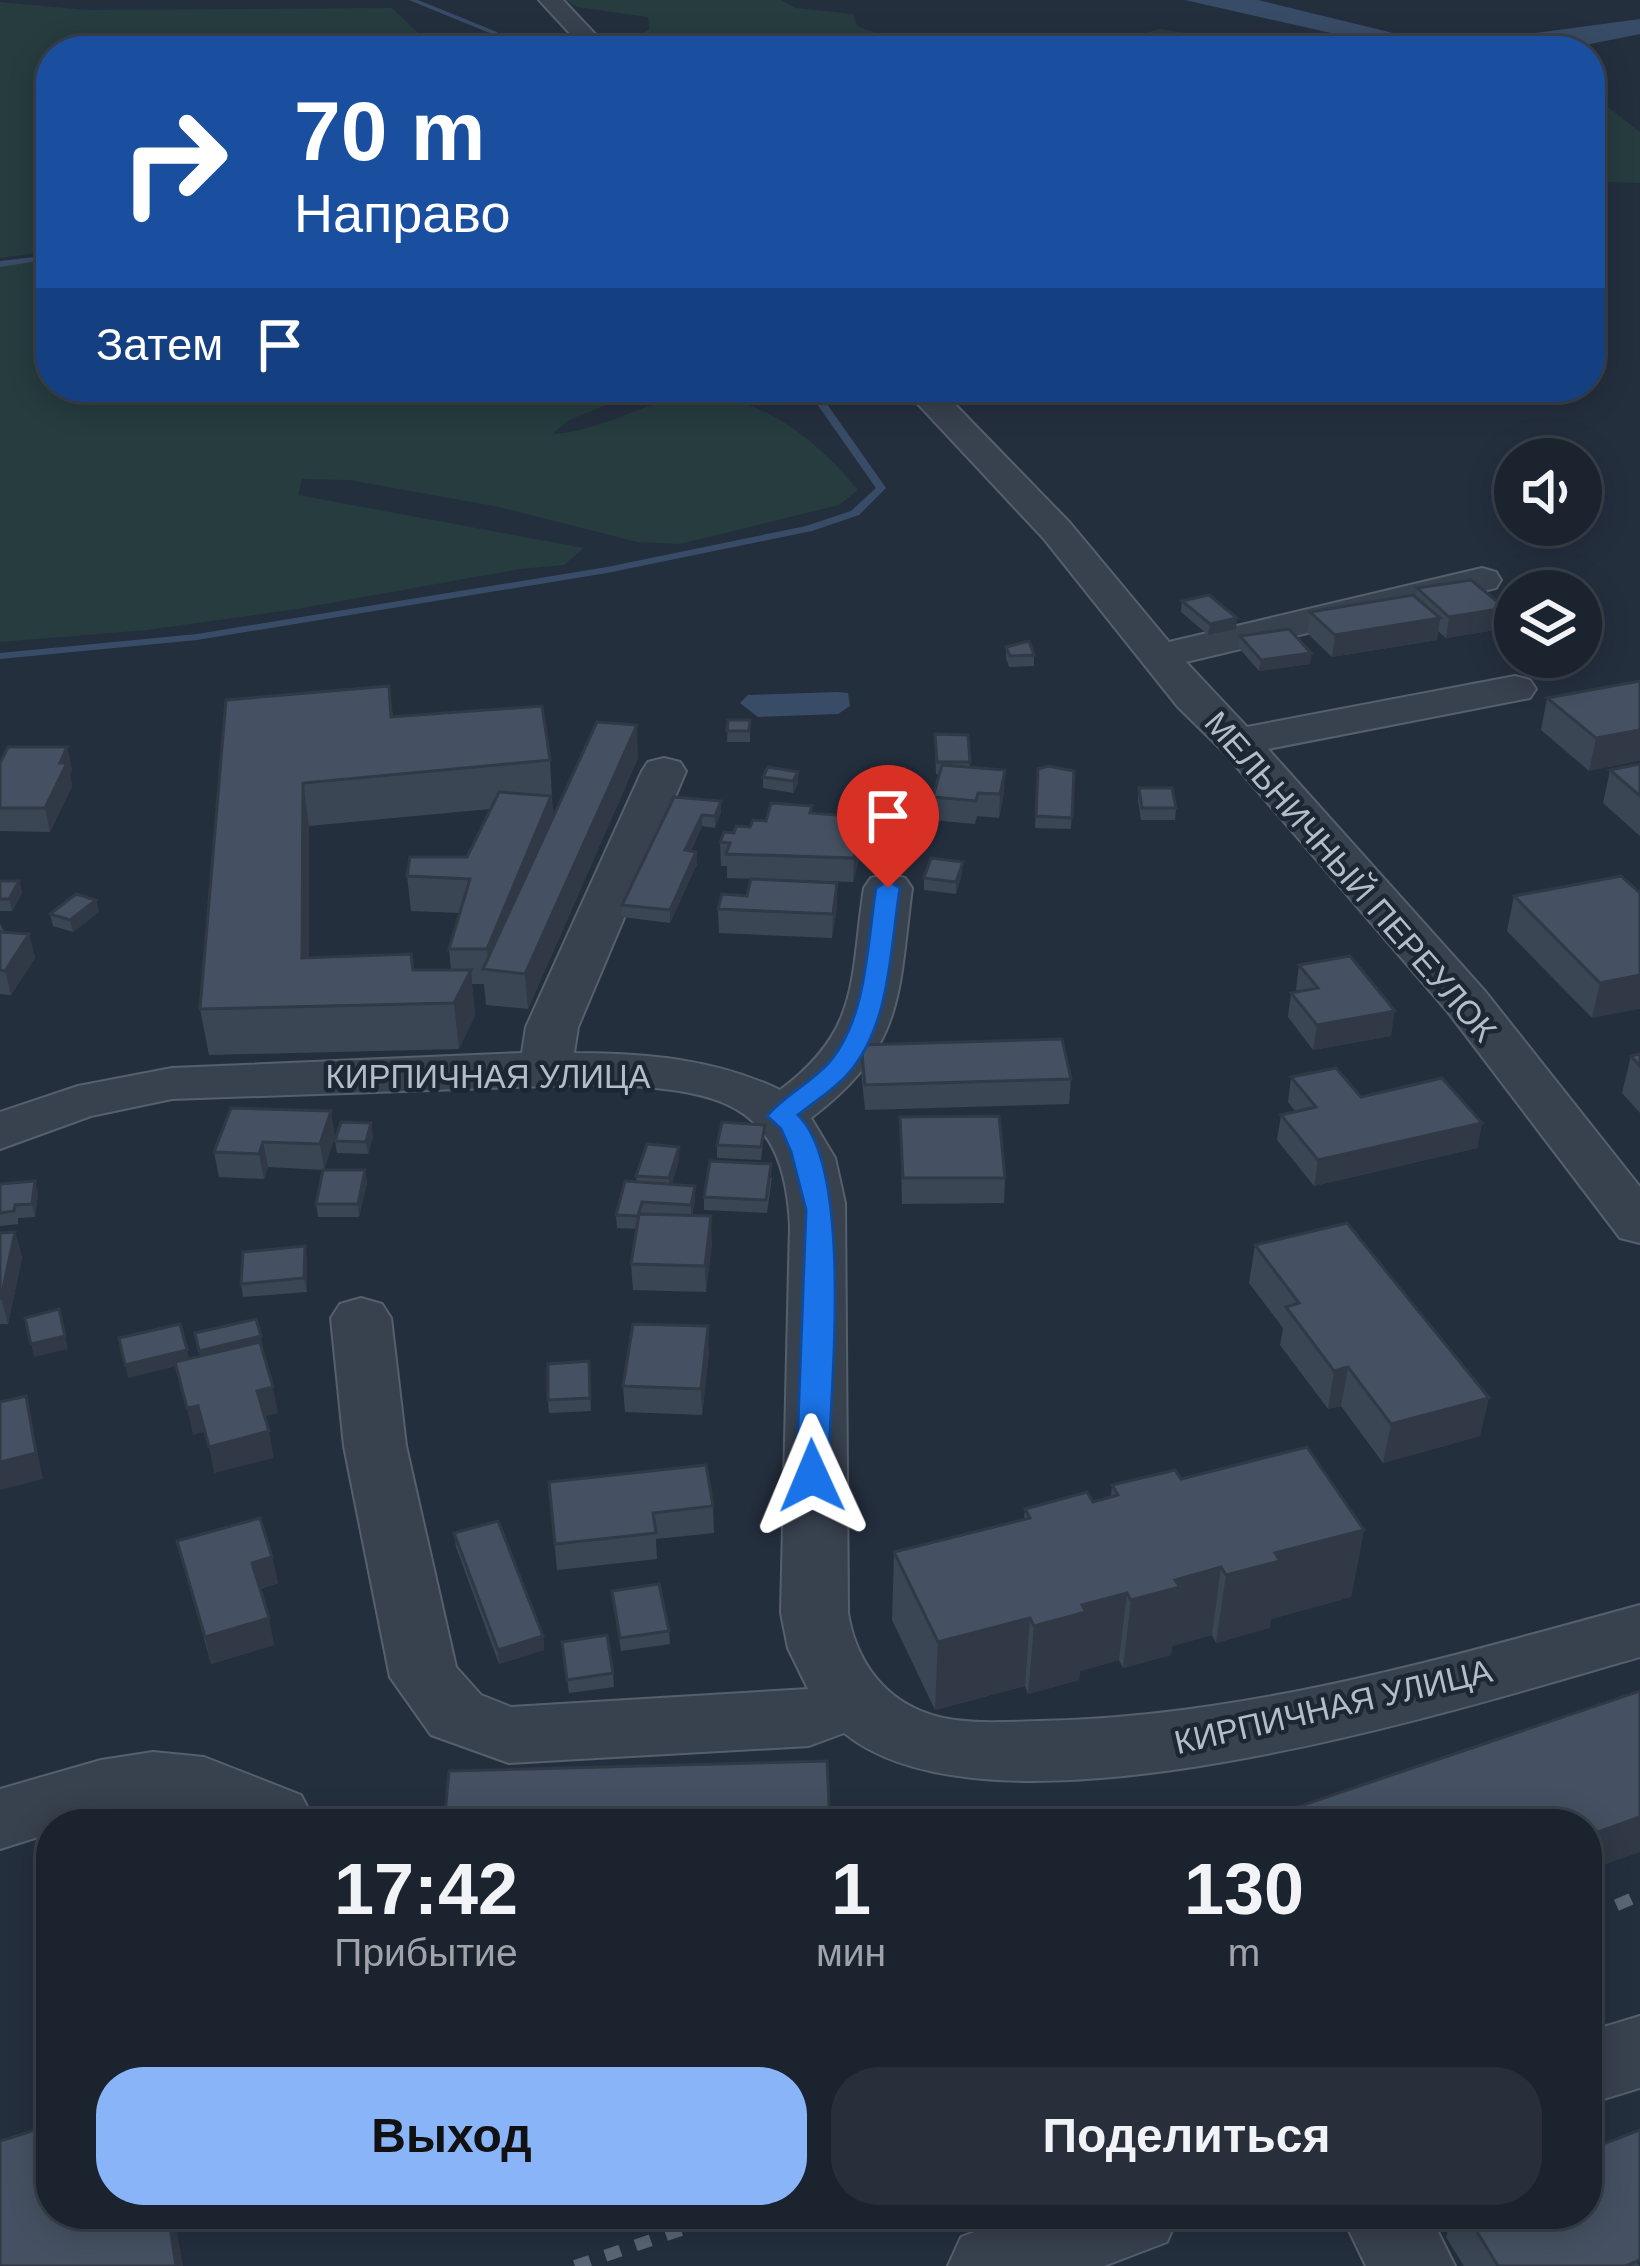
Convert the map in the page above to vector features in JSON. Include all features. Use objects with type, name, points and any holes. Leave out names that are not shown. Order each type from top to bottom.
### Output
[{"type":"street","points":[[550,0],[585,36]]},
{"type":"street","name":"МЕЛЬНИЧНЫЙ ПЕРЕУЛОК","points":[[933,402],[1057,532],[1193,698],[1238,742],[1466,1001],[1640,1225]]},
{"type":"street","points":[[1160,656],[1482,580]]},
{"type":"street","points":[[1238,742],[1515,689]]},
{"type":"street","points":[[546,1069],[552,1027],[664,771]]},
{"type":"street","points":[[781,1116],[837,1071],[856,1046],[867,1020],[888,888]]},
{"type":"street","name":"КИРПИЧНАЯ УЛИЦА","points":[[0,1132],[57,1109],[146,1085],[546,1069],[662,1073],[723,1086],[763,1102],[793,1125],[820,1210],[812,1396],[814,1596],[825,1659],[853,1700],[892,1730],[953,1748],[1104,1752],[1223,1738],[1640,1631]]},
{"type":"street","points":[[362,1318],[375,1446],[424,1677],[456,1715],[509,1735],[808,1718],[853,1700]]},
{"type":"street","points":[[39,1809],[121,1786],[167,1781],[203,1786],[257,1809]]},
{"type":"street","points":[[0,1820],[36,1810]]},
{"type":"street","points":[[1602,2063],[1640,2052]]},
{"type":"street","points":[[995,2264],[1094,2229]]},
{"type":"street","points":[[1391,2229],[1412,2266]]},
{"type":"green space","points":[[566,0],[781,0],[796,8],[853,14],[857,26],[883,36],[638,36],[649,29],[648,17],[577,7]]},
{"type":"green space","points":[[0,2],[87,10],[392,8],[421,36],[36,36],[36,253],[0,258]]},
{"type":"green space","points":[[1160,29],[1201,36],[1134,36]]},
{"type":"green space","points":[[1605,105],[1640,132],[1640,183],[1605,182]]},
{"type":"green space","points":[[36,261],[36,402],[614,402],[569,420],[552,434],[584,429],[663,402],[738,402],[801,434],[858,490],[839,505],[680,544],[637,542],[499,507],[349,480],[302,479],[298,495],[584,548],[564,565],[297,609],[147,630],[0,642],[0,266]]},
{"type":"water","points":[[1185,0],[1258,0],[1406,36],[1344,36]]},
{"type":"water","points":[[1640,19],[1640,34],[1605,41],[1605,36],[1520,35]]},
{"type":"water","points":[[848,693],[850,706],[838,714],[758,717],[740,703],[748,695]]},
{"type":"building","points":[[1471,580],[1494,599],[1494,610],[1449,617],[1417,588]]},
{"type":"building","points":[[1209,595],[1237,618],[1210,624],[1182,601]]},
{"type":"building","points":[[1413,595],[1440,618],[1335,635],[1310,612]]},
{"type":"building","points":[[1289,629],[1311,653],[1261,660],[1240,636]]},
{"type":"building","points":[[1029,641],[1034,655],[1010,656],[1006,647]]},
{"type":"building","points":[[1640,681],[1640,730],[1596,738],[1547,698]]},
{"type":"building","points":[[389,686],[391,717],[542,706],[550,760],[303,783],[302,958],[411,954],[413,970],[471,970],[454,1003],[200,1009],[226,700]]},
{"type":"building","points":[[728,720],[750,720],[749,731],[727,731]]},
{"type":"building","points":[[597,722],[637,725],[525,974],[483,969]]},
{"type":"building","points":[[935,734],[968,735],[970,762],[937,762]]},
{"type":"building","points":[[8,747],[67,747],[60,763],[67,763],[45,808],[0,808],[0,763]]},
{"type":"building","points":[[1640,764],[1640,796],[1610,770]]},
{"type":"building","points":[[942,765],[1005,770],[1000,794],[978,793],[976,801],[933,797]]},
{"type":"building","points":[[768,767],[798,772],[793,781],[763,777]]},
{"type":"building","points":[[1038,769],[1074,771],[1072,818],[1036,816]]},
{"type":"building","points":[[1139,788],[1172,788],[1176,808],[1142,808]]},
{"type":"building","points":[[499,792],[551,796],[487,949],[449,949],[470,879],[407,876],[410,857],[467,857]]},
{"type":"building","points":[[674,797],[721,801],[715,816],[702,815],[685,850],[696,852],[670,910],[622,905]]},
{"type":"building","points":[[771,803],[812,806],[810,813],[864,817],[854,858],[726,854],[730,843],[720,842],[724,832],[734,833],[736,826],[750,827],[753,820],[766,821]]},
{"type":"building","points":[[931,858],[963,862],[956,882],[924,878]]},
{"type":"building","points":[[1621,876],[1640,893],[1640,975],[1600,983],[1514,896]]},
{"type":"building","points":[[751,879],[837,883],[833,914],[718,909],[722,894],[747,896]]},
{"type":"building","points":[[0,881],[19,881],[9,899],[0,899]]},
{"type":"building","points":[[76,894],[96,900],[70,920],[50,914]]},
{"type":"building","points":[[0,932],[29,934],[5,971],[0,970]]},
{"type":"building","points":[[1350,956],[1395,1011],[1317,1025],[1291,993],[1318,988],[1299,965]]},
{"type":"building","points":[[1062,1039],[1071,1079],[865,1085],[861,1045]]},
{"type":"building","points":[[1336,1068],[1361,1097],[1442,1078],[1482,1123],[1318,1160],[1281,1115],[1316,1107],[1291,1077]]},
{"type":"building","points":[[231,1108],[331,1111],[320,1144],[263,1142],[259,1154],[214,1152]]},
{"type":"building","points":[[999,1116],[1005,1178],[903,1178],[900,1117]]},
{"type":"building","points":[[341,1122],[371,1123],[366,1142],[335,1141]]},
{"type":"building","points":[[722,1122],[765,1125],[761,1147],[717,1145]]},
{"type":"building","points":[[647,1144],[679,1147],[669,1178],[636,1176]]},
{"type":"building","points":[[710,1161],[771,1164],[766,1200],[704,1197]]},
{"type":"building","points":[[323,1170],[365,1170],[358,1204],[316,1204]]},
{"type":"building","points":[[35,1181],[32,1204],[15,1205],[14,1211],[0,1213],[0,1184]]},
{"type":"building","points":[[625,1181],[695,1186],[691,1205],[642,1202],[638,1216],[616,1215]]},
{"type":"building","points":[[639,1214],[711,1216],[705,1266],[631,1264]]},
{"type":"building","points":[[1347,1223],[1489,1398],[1391,1424],[1348,1367],[1334,1371],[1286,1307],[1299,1303],[1255,1245]]},
{"type":"building","points":[[15,1232],[1,1298],[0,1298],[0,1233]]},
{"type":"building","points":[[305,1246],[304,1278],[241,1284],[243,1252]]},
{"type":"building","points":[[59,1309],[65,1336],[31,1344],[25,1318]]},
{"type":"building","points":[[256,1319],[261,1336],[199,1351],[195,1333]]},
{"type":"building","points":[[180,1324],[187,1350],[125,1365],[119,1338]]},
{"type":"building","points":[[633,1324],[708,1326],[701,1389],[623,1386]]},
{"type":"building","points":[[260,1342],[273,1387],[257,1391],[269,1431],[209,1447],[198,1406],[187,1408],[175,1362]]},
{"type":"building","points":[[589,1361],[590,1398],[548,1400],[548,1364]]},
{"type":"building","points":[[26,1396],[36,1453],[0,1462],[0,1402]]},
{"type":"building","points":[[1307,1447],[1364,1530],[1275,1553],[1280,1561],[1226,1575],[1221,1567],[1175,1580],[1180,1587],[1131,1600],[1127,1593],[1082,1605],[1086,1612],[1034,1626],[1030,1618],[938,1642],[894,1552],[1030,1518],[1025,1509],[1087,1492],[1093,1502],[1118,1495],[1112,1485],[1175,1470],[1181,1479]]},
{"type":"building","points":[[706,1465],[713,1506],[653,1513],[656,1533],[555,1544],[549,1482]]},
{"type":"building","points":[[260,1518],[272,1557],[252,1563],[269,1618],[205,1637],[177,1541]]},
{"type":"building","points":[[498,1521],[543,1636],[498,1650],[454,1533]]},
{"type":"building","points":[[659,1584],[669,1631],[620,1638],[612,1591]]},
{"type":"building","points":[[607,1635],[613,1673],[567,1680],[562,1642]]},
{"type":"building","points":[[1640,1691],[1640,1817],[1602,1831],[1602,1809],[1291,1809]]},
{"type":"building","points":[[827,1761],[829,1809],[445,1809],[449,1771]]},
{"type":"building","points":[[36,2130],[36,2229],[170,2229],[176,2266],[0,2266],[0,2141]]},
{"type":"building","points":[[1640,2130],[1640,2260],[1626,2266],[1498,2266],[1475,2229],[1602,2229],[1602,2144]]},
{"type":"waterway","points":[[412,0],[496,36]]},
{"type":"waterway","points":[[0,264],[36,259]]},
{"type":"waterway","points":[[0,656],[197,637],[607,570],[808,529],[855,513],[881,488],[821,402]]},
{"type":"railway","points":[[1602,1911],[1640,1895]]},
{"type":"railway","points":[[575,2266],[684,2229]]},
{"type":"route","points":[[812,1476],[820,1210],[805,1152],[793,1125],[781,1116],[837,1071],[856,1046],[867,1020],[888,888]]}]
